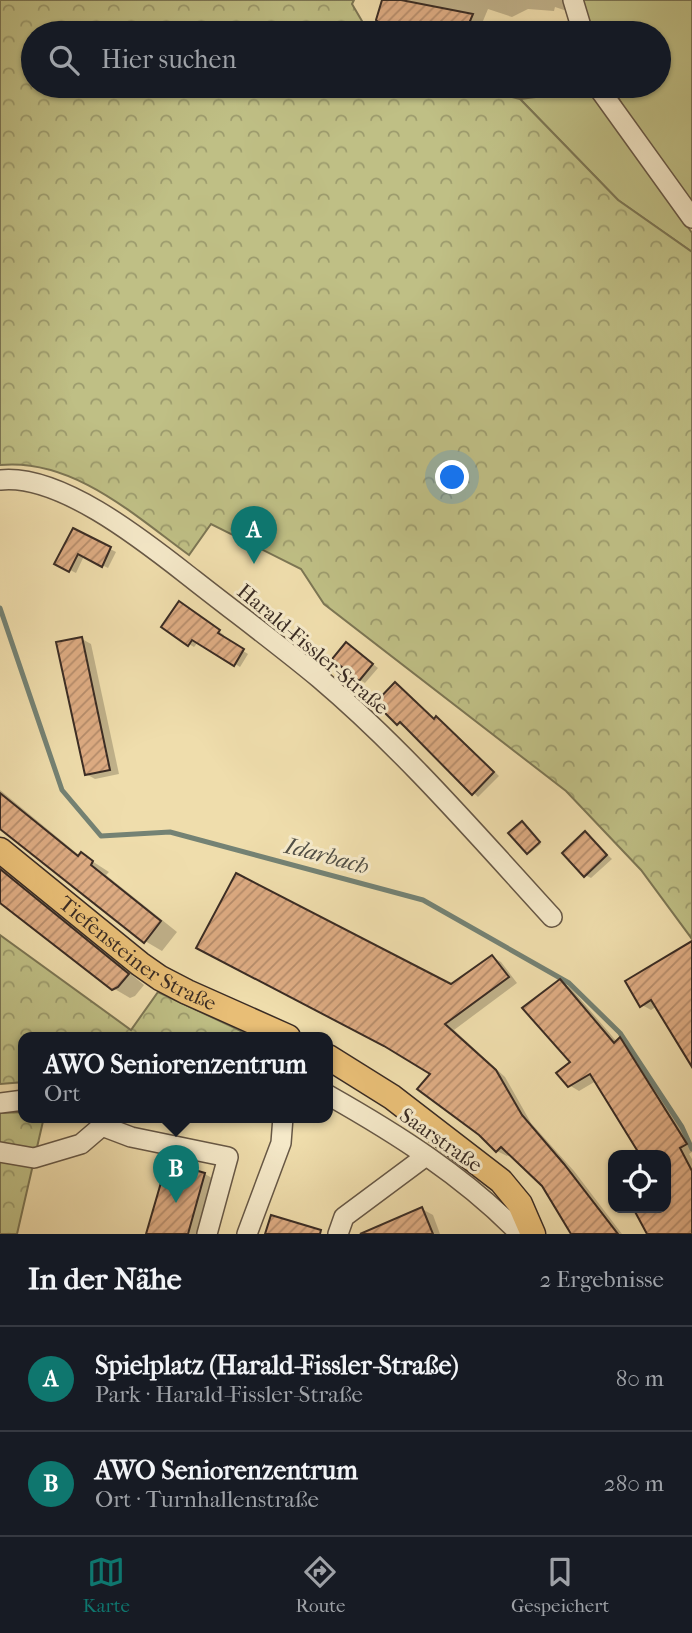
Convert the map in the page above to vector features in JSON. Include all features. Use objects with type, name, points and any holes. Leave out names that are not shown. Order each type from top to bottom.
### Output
[{"type":"main road","name":"Tiefensteiner Straße","points":[[0,850],[160,978],[277,1032]]},
{"type":"main road","points":[[333,1060],[402,1104],[501,1181],[520,1203],[533,1234]]},
{"type":"street","points":[[573,0],[579,21]]},
{"type":"street","points":[[606,98],[692,218]]},
{"type":"street","name":"Harald-Fissler-Straße","points":[[0,480],[46,486],[84,503],[145,543],[310,671],[392,746],[552,917]]},
{"type":"street","name":"Saarstraße","points":[[333,1098],[426,1156],[480,1195],[520,1234]]},
{"type":"street","points":[[0,1102],[18,1100]]},
{"type":"street","points":[[247,1234],[281,1143],[283,1123]]},
{"type":"street","points":[[0,1152],[34,1158],[81,1144],[103,1126],[131,1137],[228,1157],[207,1234]]},
{"type":"street","points":[[338,1234],[344,1217],[426,1156]]},
{"type":"green space","points":[[0,0],[354,0],[352,4],[362,21],[21,21],[21,98],[520,99],[618,200],[692,252],[692,939],[641,870],[566,791],[324,604],[301,569],[211,524],[189,555],[124,507],[77,480],[53,470],[27,465],[0,465]]},
{"type":"green space","points":[[582,0],[692,0],[692,202],[631,121],[619,98],[671,98],[671,21],[588,21]]},
{"type":"green space","points":[[599,98],[692,233],[692,252],[618,200],[520,99]]},
{"type":"green space","points":[[0,935],[131,1030],[158,992],[243,1032],[18,1032],[18,1082],[0,1084]]},
{"type":"green space","points":[[18,1112],[18,1123],[43,1123],[17,1234],[0,1234],[0,1113]]},
{"type":"building","points":[[382,0],[401,0],[473,14],[470,21],[376,20]]},
{"type":"building","points":[[73,528],[111,547],[102,567],[78,554],[69,572],[54,564]]},
{"type":"building","points":[[179,601],[220,630],[218,633],[244,649],[234,666],[192,640],[188,646],[161,627]]},
{"type":"building","points":[[82,637],[110,770],[85,775],[56,642]]},
{"type":"building","points":[[346,642],[373,664],[359,681],[332,659]]},
{"type":"building","points":[[395,682],[434,719],[436,716],[494,772],[472,795],[400,722],[397,725],[375,703]]},
{"type":"building","points":[[0,793],[78,856],[81,852],[93,861],[91,865],[161,921],[144,943],[0,829]]},
{"type":"building","points":[[522,821],[540,842],[527,854],[508,833]]},
{"type":"building","points":[[585,831],[607,855],[584,877],[562,853]]},
{"type":"building","points":[[0,869],[129,974],[118,987],[112,990],[0,903]]},
{"type":"building","points":[[236,873],[451,984],[492,955],[509,977],[445,1024],[496,1070],[522,1115],[618,1234],[571,1234],[542,1186],[501,1147],[496,1152],[479,1135],[417,1089],[430,1074],[384,1046],[196,948]]},
{"type":"building","points":[[692,941],[692,1067],[651,1000],[640,1007],[625,981]]},
{"type":"building","points":[[560,979],[614,1043],[620,1037],[687,1144],[680,1148],[692,1171],[692,1234],[647,1234],[636,1213],[671,1213],[671,1150],[637,1150],[590,1074],[568,1087],[556,1073],[570,1062],[522,1008]]},
{"type":"building","points":[[167,1162],[205,1173],[188,1234],[146,1234]]},
{"type":"building","points":[[422,1207],[433,1234],[360,1234]]},
{"type":"building","points":[[271,1215],[321,1230],[320,1234],[265,1234]]},
{"type":"waterway","name":"Idarbach","points":[[0,608],[62,790],[101,836],[170,832],[423,900],[569,983],[620,1033],[682,1127],[692,1149]]},
{"type":"place","name":"Spielplatz (Harald-Fissler-Straße)","points":[[254,564]]},
{"type":"place","name":"AWO Seniorenzentrum","points":[[176,1203]]}]
